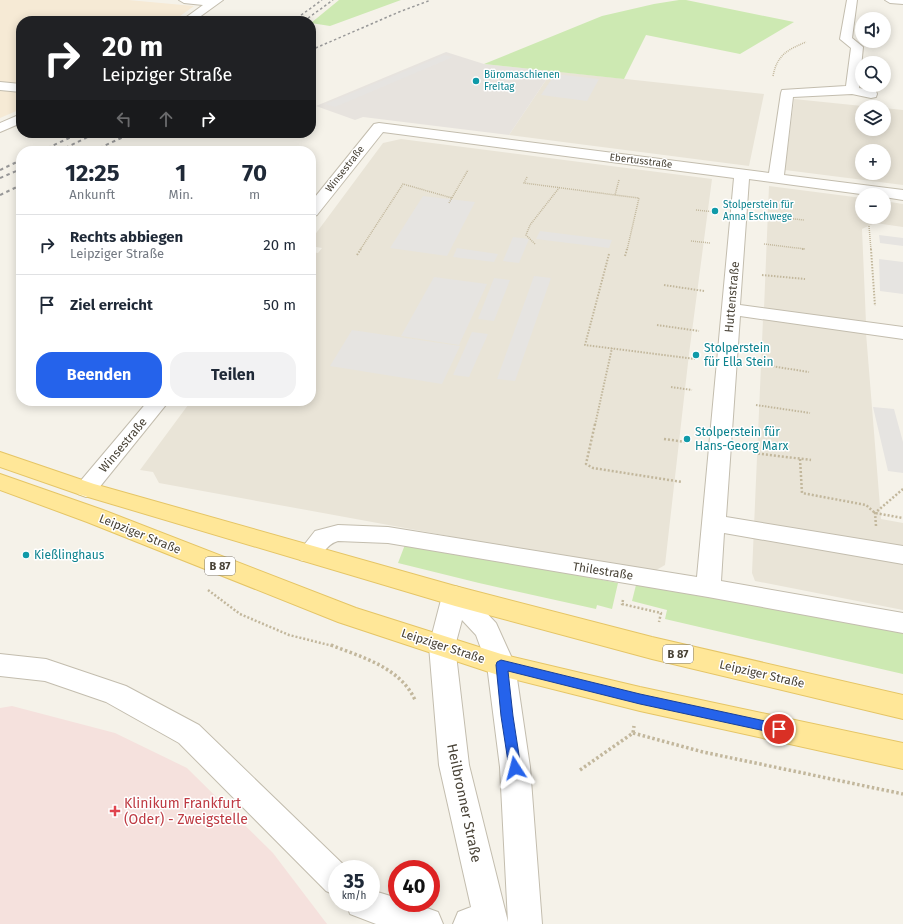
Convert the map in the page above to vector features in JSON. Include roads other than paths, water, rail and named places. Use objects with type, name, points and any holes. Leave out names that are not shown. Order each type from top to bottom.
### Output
[{"type":"main road","name":"Leipziger Straße","points":[[0,459],[86,489],[455,596],[652,648],[903,707]]},
{"type":"main road","name":"Leipziger Straße","points":[[0,482],[95,516],[347,615],[501,665],[640,699],[903,756]]},
{"type":"street","points":[[184,0],[216,1]]},
{"type":"street","points":[[852,0],[846,39],[857,47],[852,90]]},
{"type":"street","points":[[890,0],[903,1]]},
{"type":"street","points":[[194,16],[216,1]]},
{"type":"street","points":[[0,86],[16,88]]},
{"type":"street","points":[[776,178],[787,93],[852,90],[871,94]]},
{"type":"street","points":[[0,128],[16,120]]},
{"type":"street","name":"Ebertusstraße","points":[[379,127],[903,195]]},
{"type":"street","name":"Winsestraße","points":[[316,206],[379,127]]},
{"type":"street","name":"Huttenstraße","points":[[708,588],[742,174]]},
{"type":"street","points":[[730,309],[903,334]]},
{"type":"street","name":"Winsestraße","points":[[86,489],[155,406]]},
{"type":"street","points":[[713,523],[903,555]]},
{"type":"street","name":"Thilestraße","points":[[310,554],[323,537],[338,533],[388,535],[708,588],[903,623]]},
{"type":"street","points":[[455,596],[487,630],[501,665],[515,768],[525,924]]},
{"type":"street","name":"Heilbronner Straße","points":[[455,596],[442,646],[454,765],[484,922]]},
{"type":"street","points":[[0,665],[46,670],[116,694],[189,734],[328,871]]},
{"type":"street","points":[[380,909],[426,924]]},
{"type":"railway","points":[[300,16],[322,0]]},
{"type":"railway","points":[[311,16],[333,0]]},
{"type":"railway","points":[[316,48],[399,12],[431,0]]},
{"type":"railway","points":[[52,146],[69,138]]},
{"type":"railway","points":[[69,146],[86,138]]},
{"type":"railway","points":[[104,146],[121,138]]},
{"type":"railway","points":[[0,170],[16,162]]},
{"type":"railway","points":[[0,178],[16,171]]},
{"type":"railway","points":[[0,195],[16,187]]},
{"type":"place","name":"Büromaschienen Freitag","points":[[476,81]]},
{"type":"place","name":"Stolperstein für Anna Eschwege","points":[[715,211]]},
{"type":"place","name":"Stolperstein für Ella Stein","points":[[696,355]]},
{"type":"place","name":"Stolperstein für Hans-Georg Marx","points":[[687,439]]},
{"type":"place","name":"Kießlinghaus","points":[[26,555]]},
{"type":"place","name":"Klinikum Frankfurt (Oder) - Zweigstelle","points":[[115,811]]}]
